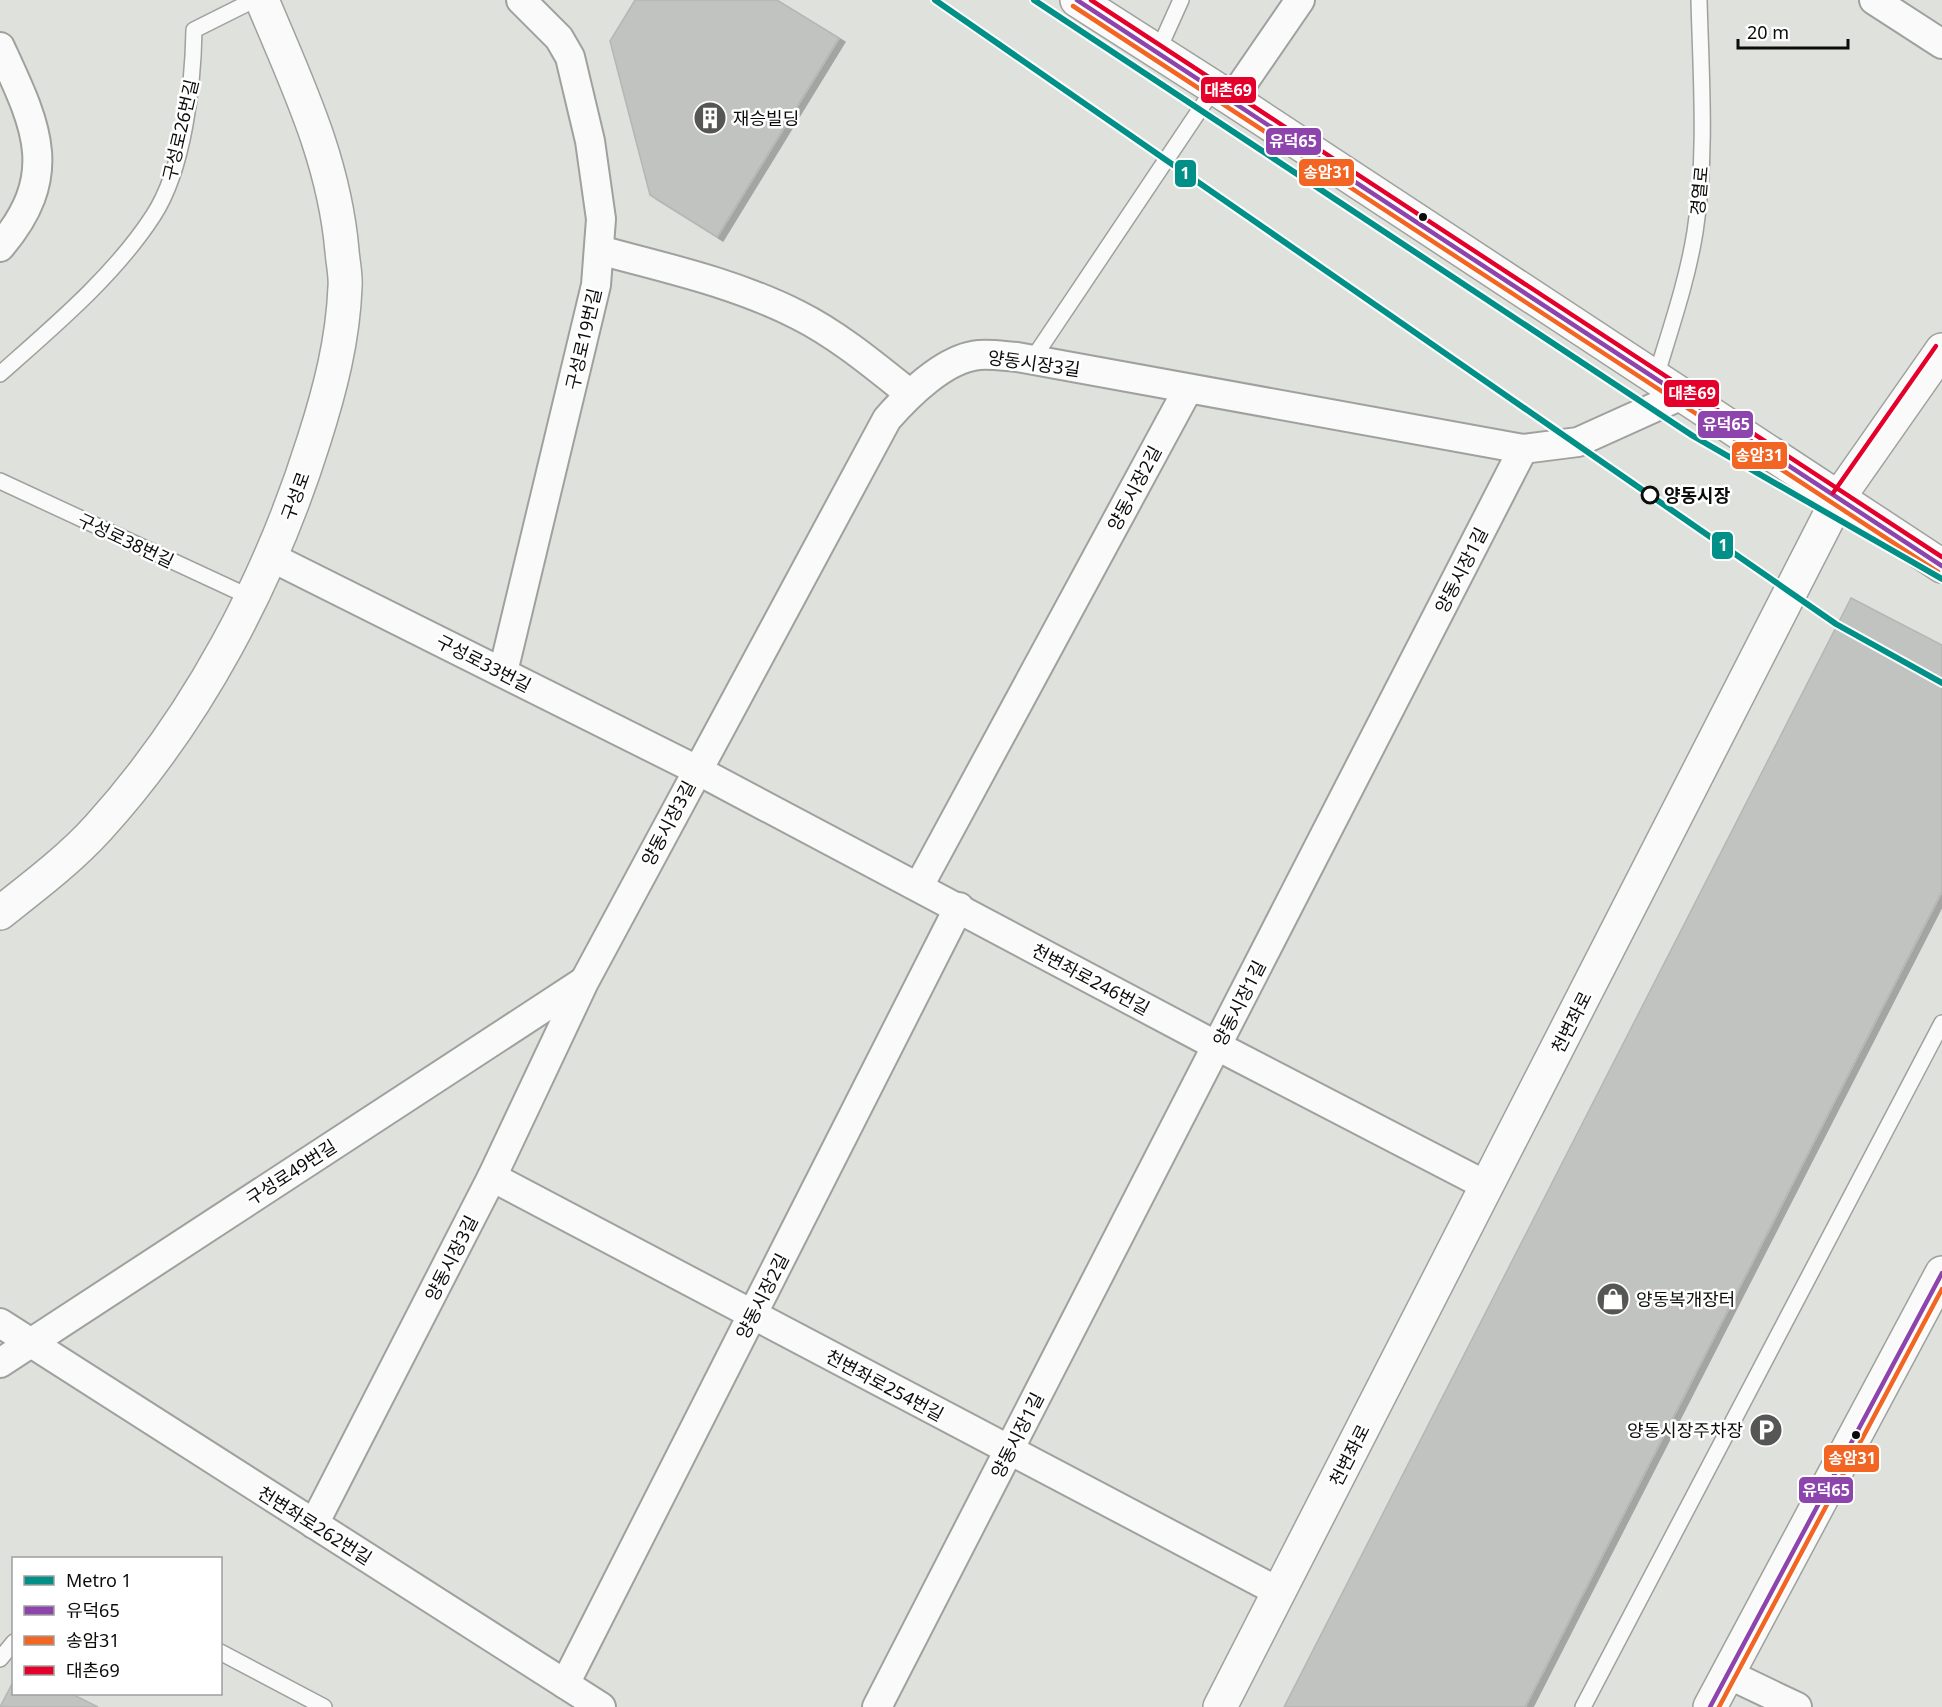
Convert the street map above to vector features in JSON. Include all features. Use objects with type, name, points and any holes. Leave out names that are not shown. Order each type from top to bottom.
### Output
[{"type":"street","name":"구성로","points":[[0,913],[33,887],[104,820],[158,753],[208,676],[252,598],[271,557],[296,497],[334,375],[346,286],[339,218],[321,144],[262,0]]},
{"type":"street","points":[[1077,0],[1223,93],[1942,567]]},
{"type":"street","points":[[1223,93],[1300,0]]},
{"type":"street","points":[[1874,0],[1942,44]]},
{"type":"street","name":"구성로19번길","points":[[503,672],[593,296],[602,219],[590,141],[570,57],[536,5]]},
{"type":"street","points":[[0,47],[18,85],[39,159],[37,186],[27,209],[20,223],[0,247]]},
{"type":"street","points":[[598,250],[743,290],[800,316],[854,351],[910,393]]},
{"type":"street","name":"천변좌로","points":[[1220,1707],[1839,497],[1942,350]]},
{"type":"street","name":"양동시장3길","points":[[314,1524],[492,1177],[584,982],[887,419],[910,393],[944,369],[977,355],[1032,360],[1188,389]]},
{"type":"street","points":[[1188,389],[1523,449],[1578,442],[1669,386]]},
{"type":"street","name":"양동시장2길","points":[[918,886],[1188,389]]},
{"type":"street","name":"양동시장1길","points":[[877,1707],[1523,449]]},
{"type":"street","name":"구성로33번길","points":[[271,557],[697,770]]},
{"type":"street","name":"천변좌로246번길","points":[[697,770],[959,907],[1217,1046],[1487,1186]]},
{"type":"street","name":"양동시장2길","points":[[565,1684],[959,907]]},
{"type":"street","name":"구성로49번길","points":[[0,1363],[584,982]]},
{"type":"street","name":"천변좌로254번길","points":[[492,1177],[1279,1592]]},
{"type":"street","points":[[1710,1707],[1942,1273]]},
{"type":"street","points":[[0,1323],[29,1343]]},
{"type":"street","name":"천변좌로262번길","points":[[29,1343],[601,1707]]},
{"type":"street","points":[[1728,1674],[1797,1707]]},
{"type":"lane","name":"구성로26번길","points":[[0,374],[75,306],[154,216],[173,174],[193,83],[194,30],[254,0]]},
{"type":"lane","points":[[1158,51],[1181,0]]},
{"type":"lane","name":"경열로","points":[[1669,386],[1683,285],[1695,234],[1701,183],[1699,0]]},
{"type":"lane","points":[[1032,360],[1223,93]]},
{"type":"lane","name":"구성로38번길","points":[[0,481],[252,598]]},
{"type":"lane","points":[[1583,1707],[1942,1023]]},
{"type":"lane","points":[[0,1659],[12,1644]]},
{"type":"lane","points":[[222,1653],[324,1707]]},
{"type":"building","name":"재승빌딩","points":[[635,0],[777,0],[839,38],[717,237],[650,195],[610,41]]},
{"type":"building","name":"양동복개장터","points":[[1851,598],[1942,645],[1942,891],[1525,1707],[1284,1707]]},
{"type":"building","points":[[12,1684],[12,1695],[74,1695],[98,1707],[0,1707]]},
{"type":"metro line","name":"1","points":[[935,0],[1836,624],[1942,683]]},
{"type":"metro line","name":"1","points":[[1034,0],[1693,436],[1942,579]]},
{"type":"transit line","name":"유덕65","points":[[1077,0],[1942,566]]},
{"type":"transit line","name":"대촌69","points":[[1091,0],[1942,557]]},
{"type":"transit line","name":"송암31","points":[[1073,6],[1938,572]]},
{"type":"transit line","name":"대촌69","points":[[1833,493],[1936,346]]},
{"type":"transit line","name":"유덕65","points":[[1710,1707],[1942,1273]]},
{"type":"transit line","name":"송암31","points":[[1719,1707],[1942,1289]]},
{"type":"place","name":"재승빌딩","points":[[710,118]]},
{"type":"place","name":"양동시장","points":[[1650,495]]},
{"type":"place","name":"양동복개장터","points":[[1613,1299]]},
{"type":"place","name":"양동시장주차장","points":[[1766,1430]]}]
